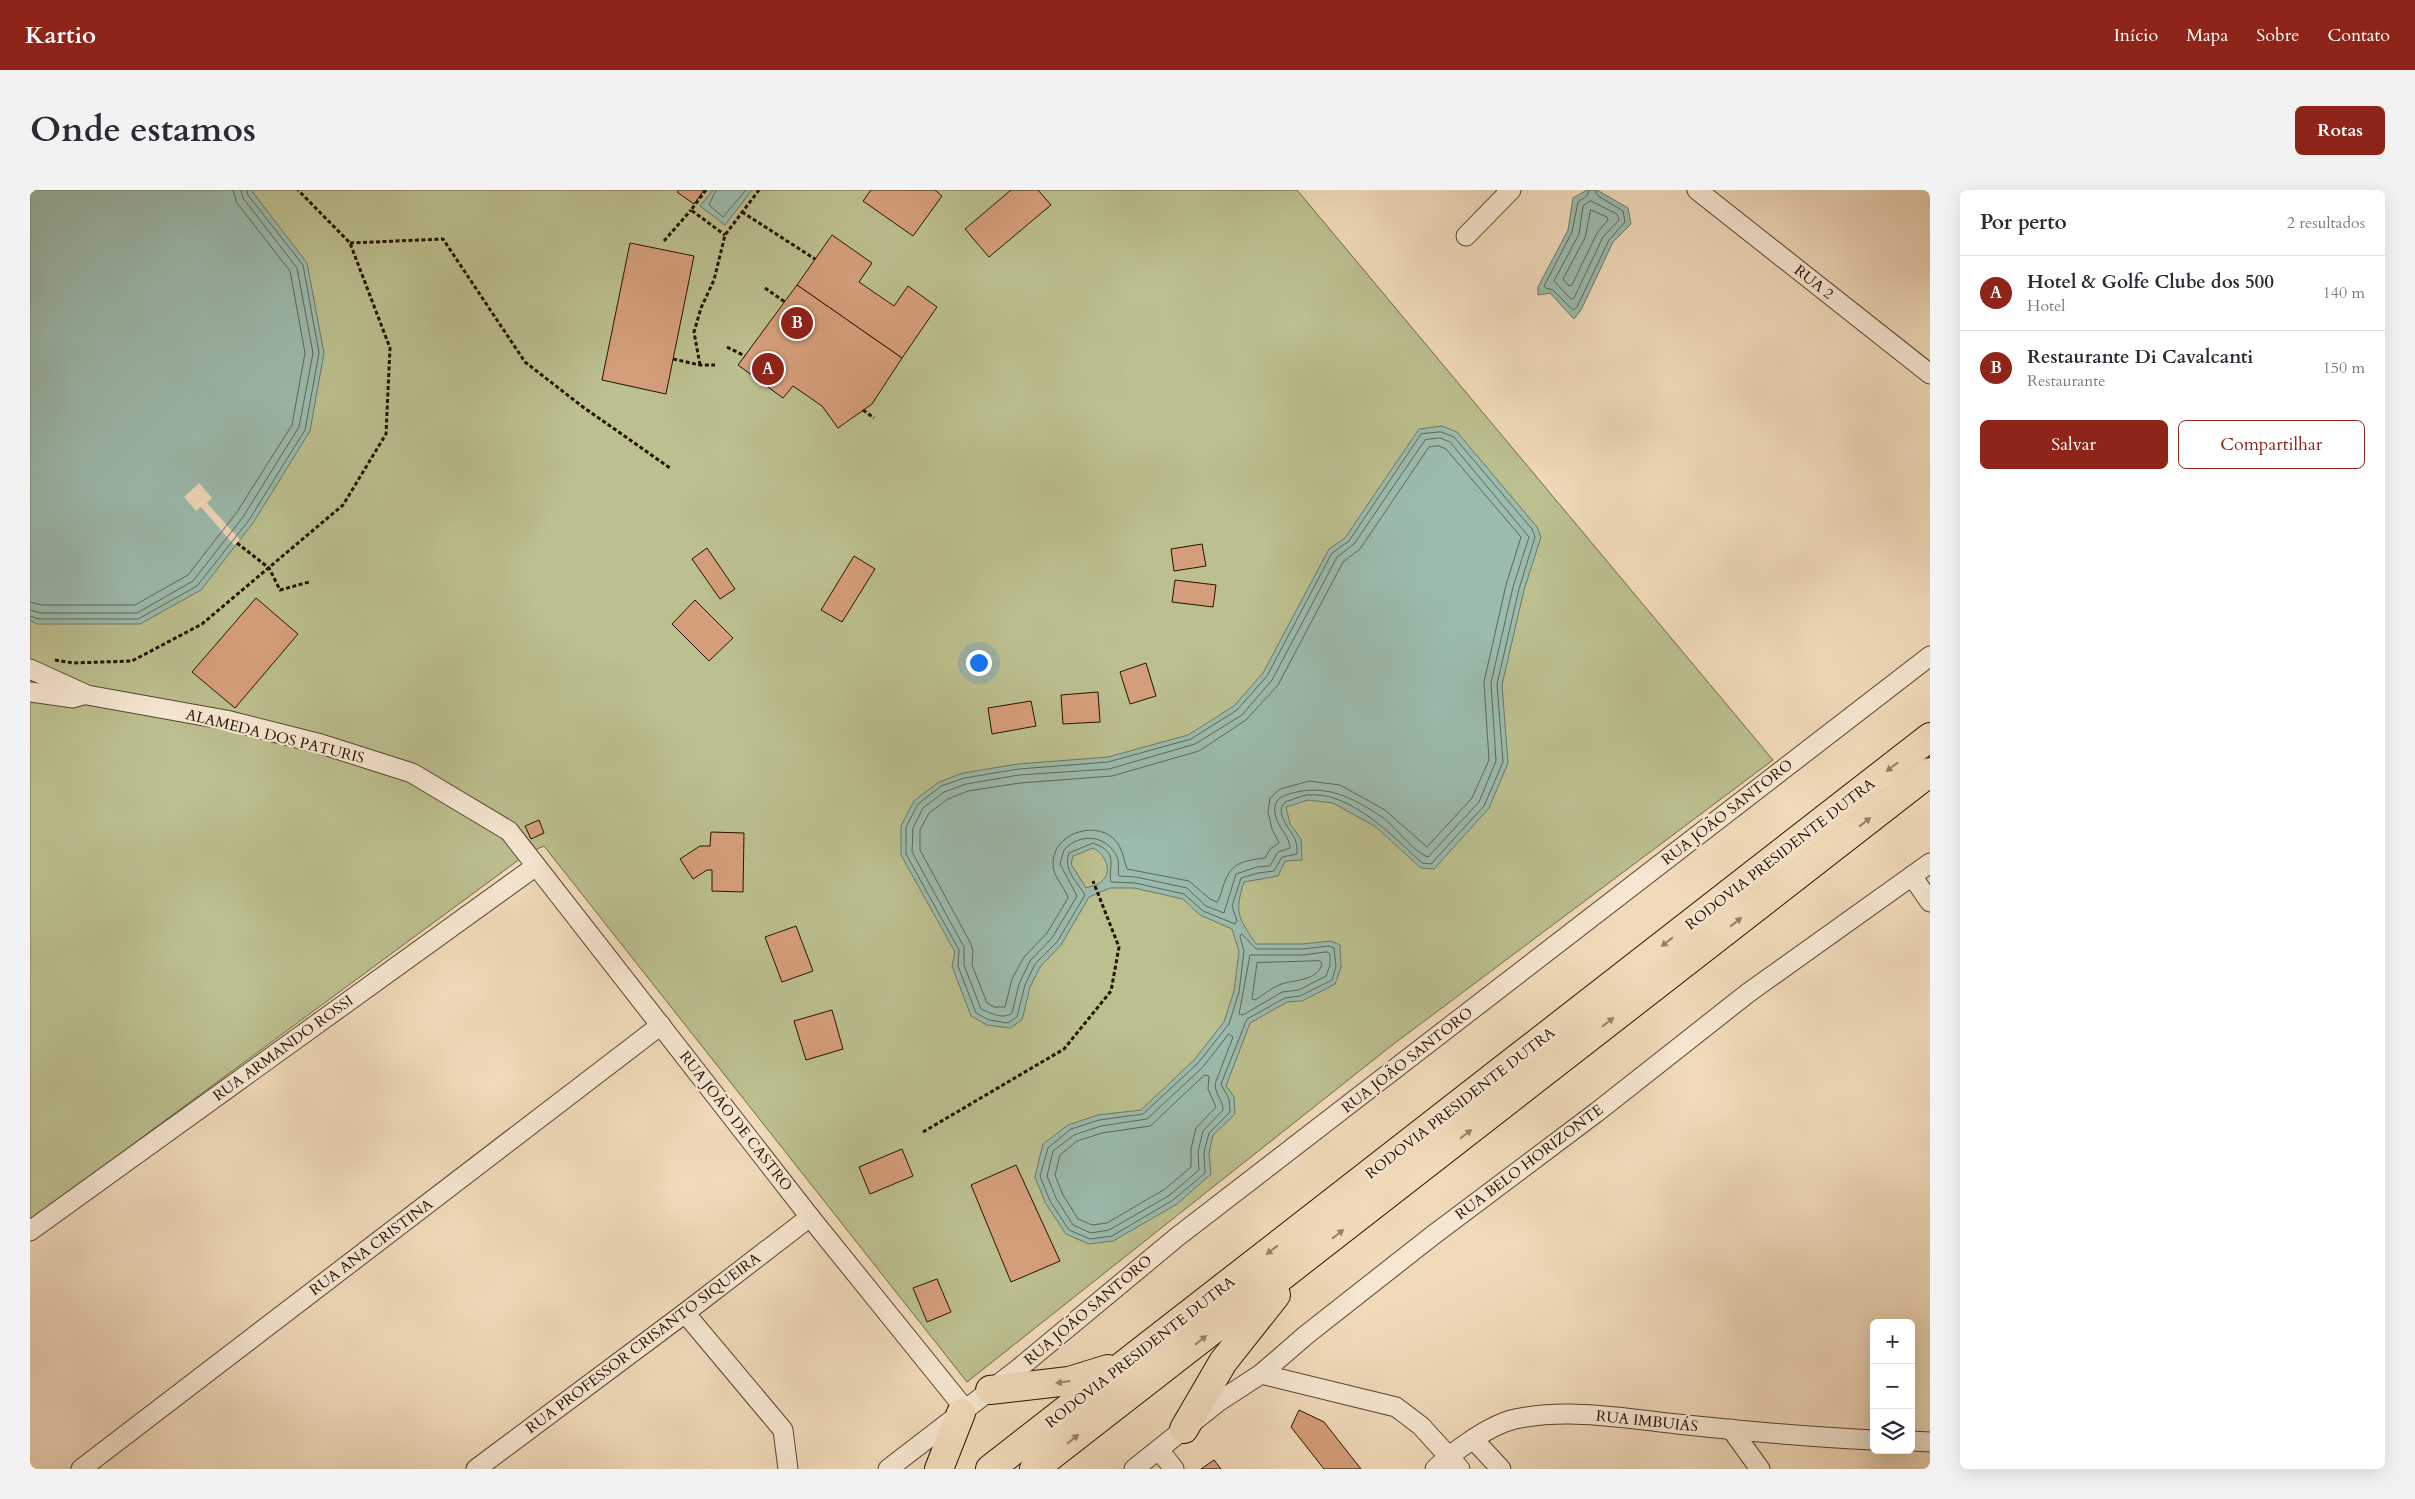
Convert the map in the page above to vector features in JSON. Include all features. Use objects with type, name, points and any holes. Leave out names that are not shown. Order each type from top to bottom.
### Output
[{"type":"highway","name":"RODOVIA PRESIDENTE DUTRA","points":[[990,1469],[1930,737]]},
{"type":"highway","name":"RODOVIA PRESIDENTE DUTRA","points":[[1034,1469],[1300,1264],[1930,772]]},
{"type":"highway","points":[[1184,1429],[1223,1362],[1300,1264]]},
{"type":"highway","points":[[990,1390],[1069,1381],[1126,1363]]},
{"type":"highway","points":[[939,1469],[963,1411]]},
{"type":"street","points":[[1466,236],[1511,190]]},
{"type":"street","name":"RUA 2","points":[[1697,190],[1930,374]]},
{"type":"street","name":"RUA JOÃO SANTORO","points":[[888,1469],[990,1390],[1177,1237],[1930,656]]},
{"type":"street","name":"ALAMEDA DOS PATURIS","points":[[30,669],[87,695],[226,720],[322,744],[412,773],[509,831]]},
{"type":"street","points":[[30,692],[73,698],[87,695]]},
{"type":"street","name":"RUA JOÃO DE CASTRO","points":[[509,831],[963,1411]]},
{"type":"street","name":"RUA BELO HORIZONTE","points":[[1134,1469],[1218,1402],[1261,1374],[1306,1335],[1432,1236],[1597,1112],[1748,993],[1930,863]]},
{"type":"street","name":"RUA ARMANDO ROSSI","points":[[30,1231],[536,866]]},
{"type":"street","points":[[1912,876],[1930,902]]},
{"type":"street","name":"RUA ANA CRISTINA","points":[[81,1469],[662,1025]]},
{"type":"street","name":"RUA PROFESSOR CRISANTO SIQUEIRA","points":[[476,1469],[685,1314],[810,1217]]},
{"type":"street","points":[[685,1314],[783,1430],[788,1469]]},
{"type":"street","points":[[1261,1374],[1396,1407],[1421,1426],[1455,1462]]},
{"type":"street","name":"RUA IMBUIÁS","points":[[1435,1469],[1455,1462],[1473,1439],[1513,1420],[1546,1415],[1593,1415],[1807,1437],[1870,1440]]},
{"type":"street","points":[[1731,1429],[1760,1469]]},
{"type":"street","points":[[1473,1439],[1501,1469]]},
{"type":"street","points":[[1915,1441],[1930,1442]]},
{"type":"street","points":[[1159,1450],[1174,1469]]},
{"type":"path","points":[[53,659],[73,662],[132,661],[202,624],[343,505],[386,434],[390,348],[350,243],[298,190]]},
{"type":"path","points":[[664,241],[706,190]]},
{"type":"path","points":[[700,365],[694,332],[701,308],[714,280],[725,235],[759,190]]},
{"type":"path","points":[[691,210],[725,235]]},
{"type":"path","points":[[742,212],[815,260]]},
{"type":"path","points":[[350,243],[443,239],[525,362],[670,468]]},
{"type":"path","points":[[765,288],[785,302]]},
{"type":"path","points":[[727,347],[745,356]]},
{"type":"path","points":[[673,359],[700,365],[716,365]]},
{"type":"path","points":[[864,410],[874,418]]},
{"type":"path","points":[[237,543],[268,568],[280,590],[309,582]]},
{"type":"path","points":[[923,1132],[1064,1049],[1111,991],[1119,947],[1093,882]]},
{"type":"green space","points":[[30,190],[1297,190],[1773,760],[1391,1046],[967,1382],[544,846],[528,853],[30,1220]]},
{"type":"water","points":[[30,190],[251,190],[307,263],[324,353],[310,431],[253,523],[201,590],[140,624],[37,624],[30,620]]},
{"type":"water","points":[[713,190],[752,190],[725,225],[700,206]]},
{"type":"water","points":[[1587,190],[1597,190],[1628,208],[1631,224],[1613,242],[1581,310],[1574,319],[1550,293],[1538,295],[1538,287],[1568,230],[1573,198]]},
{"type":"water","points":[[1442,426],[1457,432],[1537,527],[1541,537],[1524,590],[1502,685],[1508,763],[1489,808],[1434,869],[1421,868],[1376,827],[1333,803],[1308,800],[1286,807],[1290,824],[1301,839],[1302,860],[1285,861],[1278,876],[1244,882],[1239,901],[1240,914],[1245,927],[1256,944],[1302,944],[1331,941],[1340,945],[1341,967],[1335,984],[1302,1001],[1287,1002],[1250,1023],[1226,1086],[1234,1097],[1235,1114],[1213,1135],[1209,1153],[1211,1174],[1177,1204],[1113,1241],[1089,1244],[1066,1234],[1046,1204],[1035,1177],[1043,1144],[1068,1125],[1098,1115],[1141,1110],[1194,1060],[1224,1022],[1234,991],[1239,951],[1232,929],[1200,915],[1183,899],[1134,888],[1110,888],[1089,897],[1061,945],[1040,967],[1030,987],[1022,1020],[1010,1028],[987,1025],[971,1016],[952,966],[955,952],[901,855],[901,826],[914,801],[939,782],[963,773],[1018,764],[1108,757],[1188,735],[1234,706],[1263,673],[1329,549],[1345,538],[1419,429]],"holes":[[[1093,848],[1104,858],[1107,873],[1100,883],[1086,888],[1071,864],[1073,856]]]},
{"type":"pier","points":[[199,483],[212,498],[207,503],[240,540],[234,545],[201,507],[196,511],[184,497]]},
{"type":"building","points":[[679,190],[704,190],[694,204],[677,192]]},
{"type":"building","points":[[871,190],[935,190],[942,196],[913,236],[863,201]]},
{"type":"building","points":[[1011,190],[1038,190],[1051,205],[989,257],[965,229]]},
{"type":"building","points":[[832,235],[872,263],[859,282],[894,306],[908,286],[937,307],[902,358],[797,285]]},
{"type":"building","points":[[630,243],[694,256],[666,394],[602,380]]},
{"type":"building","points":[[797,285],[902,358],[872,404],[838,428],[822,406],[793,386],[783,398],[738,365]]},
{"type":"building","points":[[1202,544],[1206,566],[1174,571],[1171,549]]},
{"type":"building","points":[[707,548],[735,589],[720,599],[692,559]]},
{"type":"building","points":[[854,556],[875,569],[842,622],[821,610]]},
{"type":"building","points":[[1175,580],[1216,585],[1213,607],[1172,602]]},
{"type":"building","points":[[256,598],[298,634],[235,708],[192,672]]},
{"type":"building","points":[[695,600],[733,638],[709,661],[672,624]]},
{"type":"building","points":[[1146,663],[1156,696],[1130,704],[1120,672]]},
{"type":"building","points":[[1098,692],[1100,722],[1063,724],[1061,695]]},
{"type":"building","points":[[1031,701],[1036,726],[992,734],[988,708]]},
{"type":"building","points":[[539,820],[544,833],[531,839],[525,826]]},
{"type":"building","points":[[711,832],[744,833],[743,892],[712,891],[712,870],[707,870],[693,879],[680,859],[700,846],[710,846]]},
{"type":"building","points":[[796,926],[813,971],[782,982],[765,937]]},
{"type":"building","points":[[832,1010],[843,1049],[806,1060],[794,1021]]},
{"type":"building","points":[[902,1149],[913,1176],[870,1194],[859,1167]]},
{"type":"building","points":[[1016,1165],[1060,1261],[1011,1282],[971,1185]]},
{"type":"building","points":[[937,1279],[951,1312],[927,1322],[913,1288]]},
{"type":"building","points":[[1299,1410],[1324,1422],[1361,1469],[1324,1469],[1291,1427]]},
{"type":"building","points":[[1214,1460],[1221,1469],[1201,1469]]},
{"type":"place","name":"Restaurante Di Cavalcanti","points":[[797,323]]},
{"type":"place","name":"Hotel & Golfe Clube dos 500","points":[[768,369]]}]
